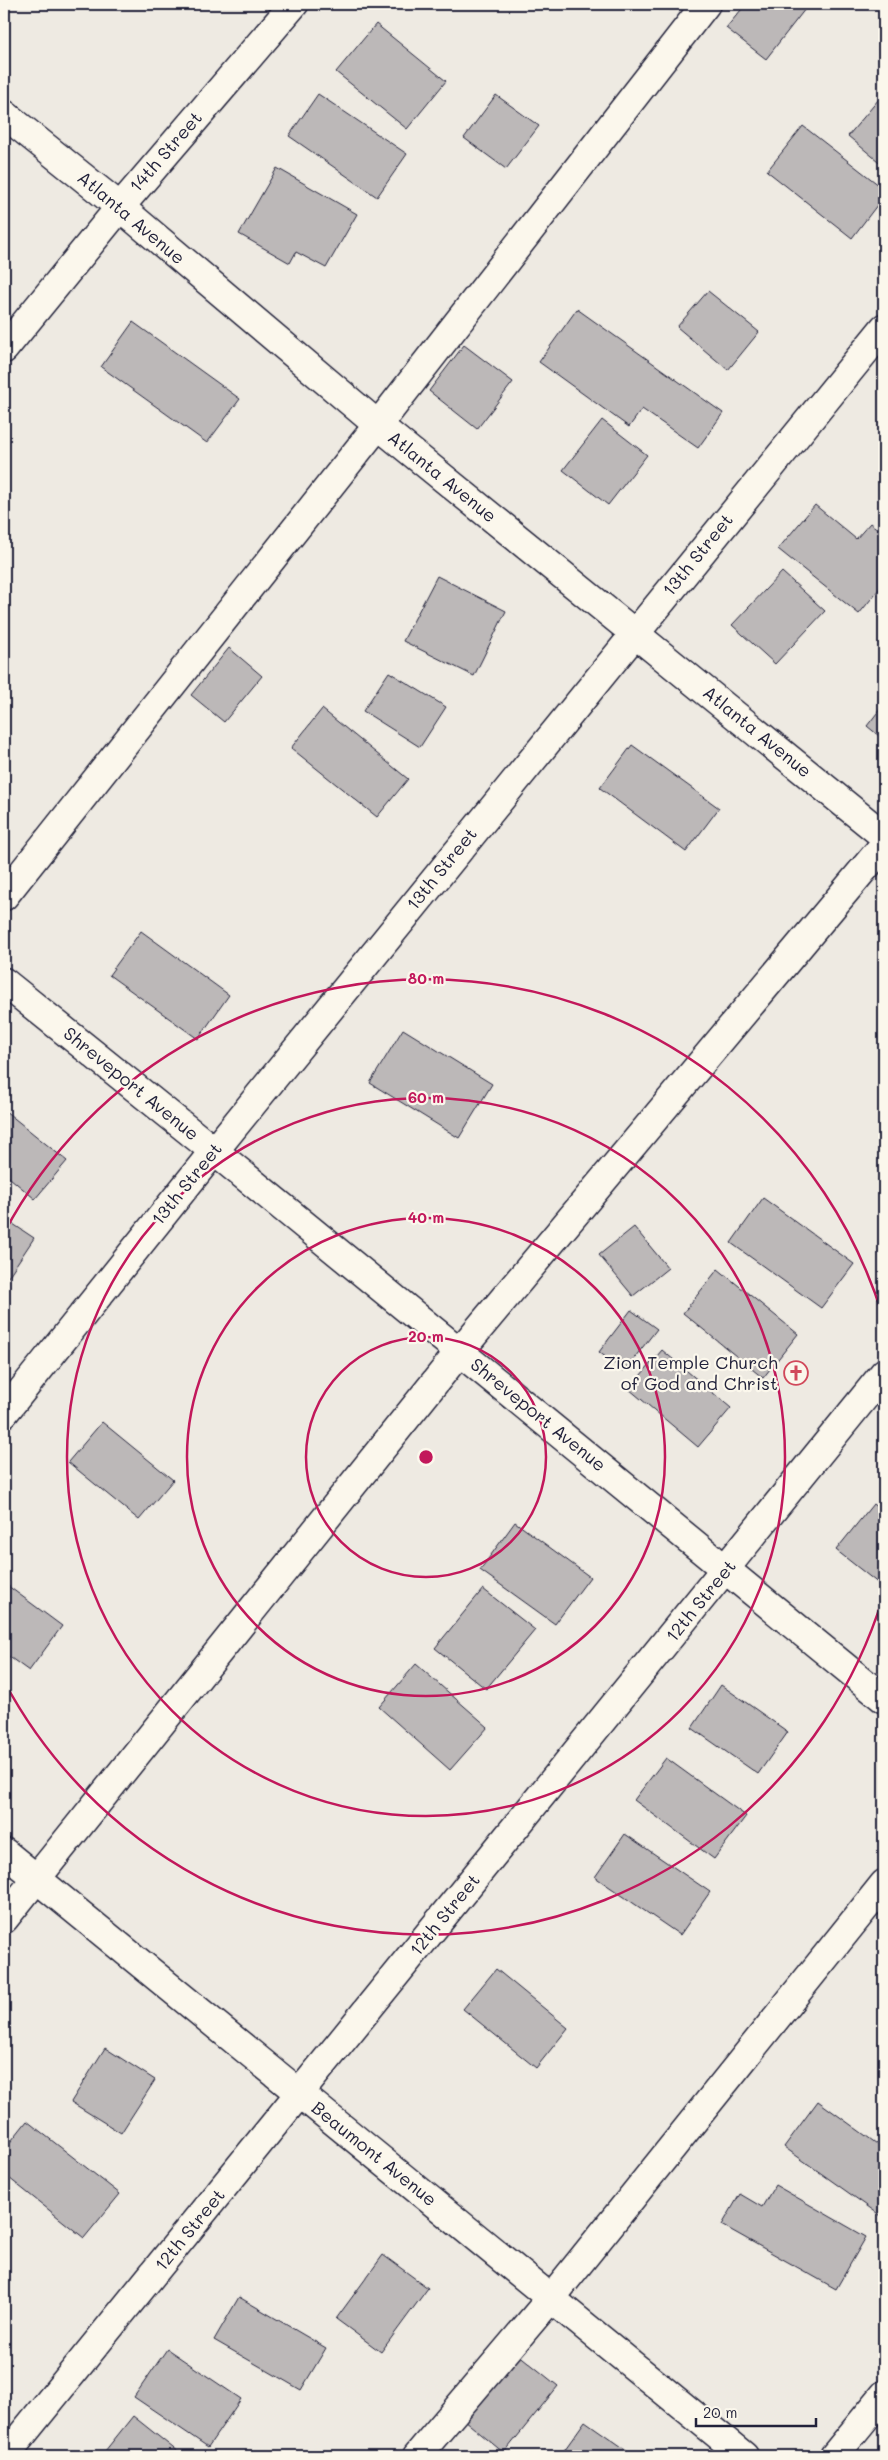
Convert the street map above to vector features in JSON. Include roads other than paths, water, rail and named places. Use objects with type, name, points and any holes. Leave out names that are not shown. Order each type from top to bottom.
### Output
[{"type":"street","name":"14th Street","points":[[4,349],[120,207],[294,4]]},
{"type":"street","points":[[4,896],[378,425],[706,4]]},
{"type":"street","name":"Atlanta Avenue","points":[[4,114],[120,207],[378,425],[884,836]]},
{"type":"street","name":"13th Street","points":[[4,1413],[634,633],[884,328]]},
{"type":"street","points":[[4,1919],[460,1352],[884,845]]},
{"type":"street","name":"Shreveport Avenue","points":[[4,982],[214,1151],[884,1699]]},
{"type":"street","name":"12th Street","points":[[5,2456],[884,1373]]},
{"type":"street","name":"Beaumont Avenue","points":[[4,1852],[744,2456]]},
{"type":"street","points":[[417,2456],[551,2298],[884,1884]]},
{"type":"street","points":[[834,2456],[884,2395]]},
{"type":"place","name":"Zion Temple Church of God and Christ","points":[[796,1373]]}]
